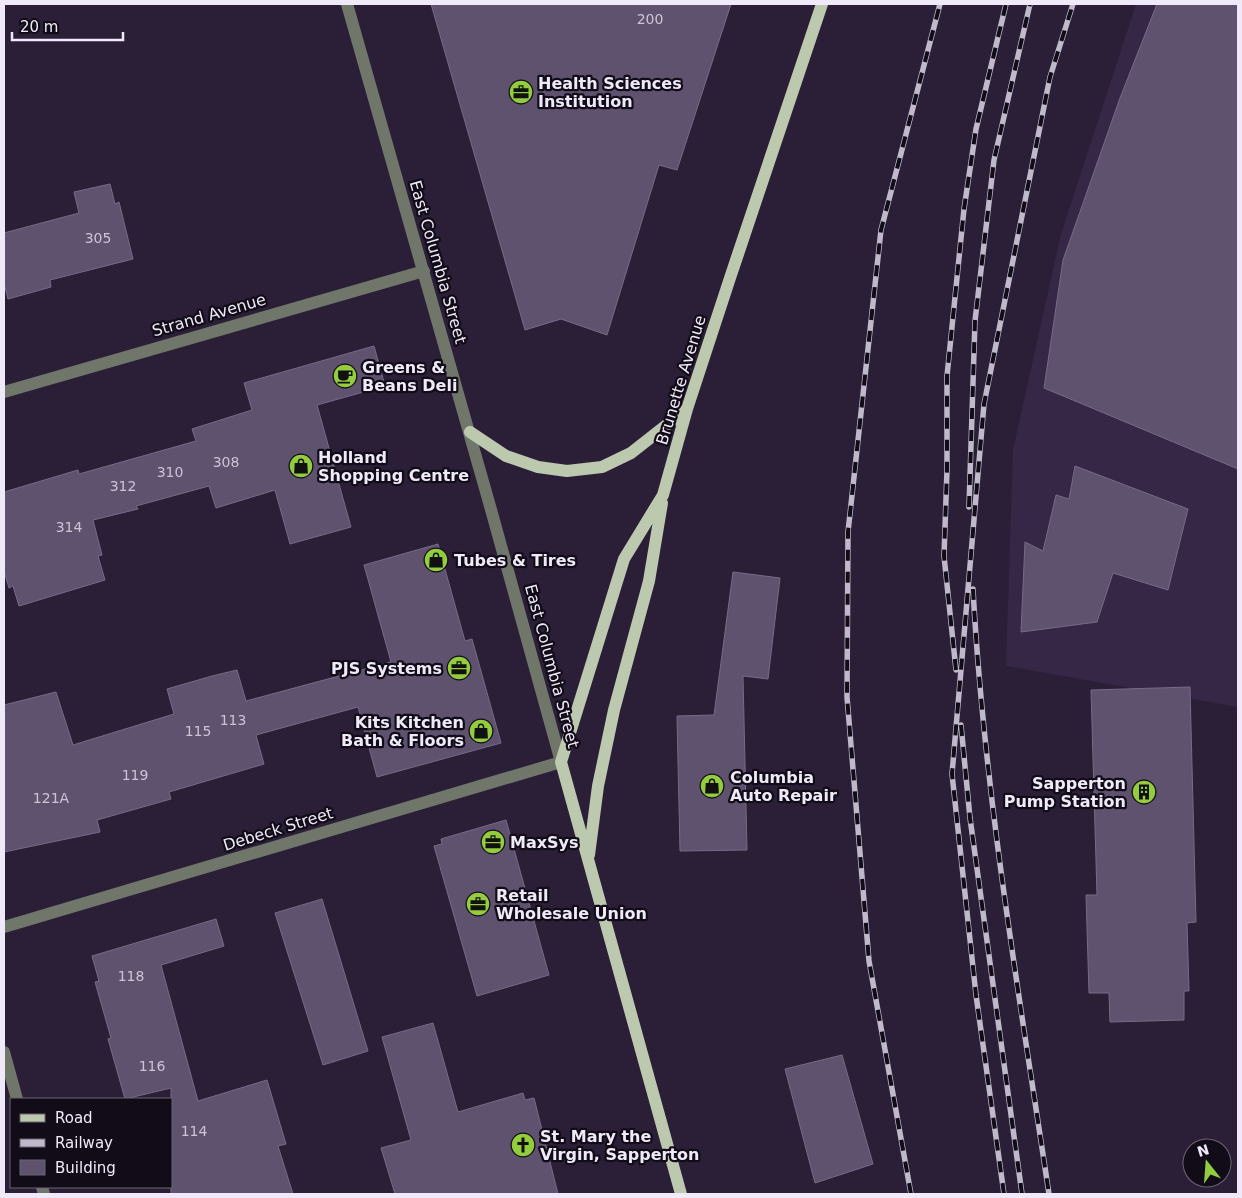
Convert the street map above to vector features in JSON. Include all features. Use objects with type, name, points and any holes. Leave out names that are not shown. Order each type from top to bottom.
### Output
[{"type":"main road","name":"Brunette Avenue","points":[[561,762],[624,559],[663,495],[687,409],[822,4]]},
{"type":"main road","points":[[470,432],[506,456],[538,466],[567,471],[602,467],[632,453],[687,409]]},
{"type":"main road","points":[[588,861],[598,786],[614,710],[648,581],[663,495]]},
{"type":"main road","name":"East Columbia Street","points":[[561,762],[680,1194]]},
{"type":"street","name":"East Columbia Street","points":[[348,4],[470,432],[561,762]]},
{"type":"street","name":"Strand Avenue","points":[[4,392],[424,271]]},
{"type":"street","name":"Debeck Street","points":[[4,927],[561,762]]},
{"type":"street","points":[[4,1052],[17,1098]]},
{"type":"shaded area","points":[[1136,4],[1238,4],[1238,707],[1006,666],[1013,450],[1061,234]]},
{"type":"building","name":"Health Sciences Institution","points":[[431,4],[731,4],[677,170],[659,165],[607,335],[561,319],[525,330]]},
{"type":"building","points":[[1157,4],[1238,4],[1238,469],[1044,388],[1063,260],[1120,98]]},
{"type":"building","points":[[110,184],[115,204],[119,202],[133,259],[50,280],[51,287],[8,299],[4,283],[4,233],[79,213],[74,192]]},
{"type":"building","points":[[374,346],[385,386],[317,405],[351,527],[290,544],[275,490],[216,508],[209,486],[136,506],[138,509],[93,520],[102,555],[98,556],[105,580],[19,606],[13,586],[9,588],[4,571],[4,492],[78,470],[79,474],[196,441],[192,429],[252,410],[244,383]]},
{"type":"building","points":[[1075,466],[1188,509],[1168,590],[1113,573],[1097,622],[1021,632],[1025,542],[1043,551],[1056,495],[1069,499]]},
{"type":"building","points":[[438,544],[465,641],[472,639],[501,743],[377,777],[358,707],[256,735],[264,764],[169,792],[171,799],[97,820],[100,832],[4,852],[4,705],[56,692],[73,745],[174,714],[167,689],[212,676],[237,670],[246,701],[391,662],[364,565]]},
{"type":"building","points":[[733,572],[780,578],[768,679],[743,676],[747,850],[680,851],[677,716],[714,715]]},
{"type":"building","name":"Sapperton Pump Station","points":[[1190,687],[1196,922],[1187,923],[1189,991],[1184,991],[1184,1020],[1110,1022],[1109,993],[1089,993],[1086,895],[1097,895],[1091,690]]},
{"type":"building","points":[[506,820],[549,975],[477,996],[434,846],[442,844],[441,839]]},
{"type":"building","points":[[322,899],[368,1051],[323,1065],[275,913]]},
{"type":"building","points":[[216,919],[224,946],[161,965],[198,1101],[267,1080],[286,1144],[278,1146],[293,1194],[171,1194],[171,1088],[125,1098],[108,1039],[111,1038],[95,982],[99,981],[92,956]]},
{"type":"building","points":[[433,1023],[458,1112],[523,1093],[525,1100],[534,1098],[558,1194],[395,1194],[381,1148],[411,1140],[382,1037]]},
{"type":"building","points":[[842,1055],[873,1164],[815,1183],[785,1069]]},
{"type":"railway","points":[[911,1194],[869,961],[847,697],[848,532],[881,230],[940,4]]},
{"type":"railway","points":[[956,670],[944,556],[947,470],[947,376],[964,209],[976,129],[1006,4]]},
{"type":"railway","points":[[969,507],[975,321],[994,160],[1030,4]]},
{"type":"railway","points":[[1004,1194],[976,995],[952,774],[984,404],[1050,77],[1073,4]]},
{"type":"railway","points":[[973,589],[978,665],[994,817],[1049,1194]]},
{"type":"railway","points":[[961,725],[970,818],[1022,1194]]},
{"type":"place","name":"Health Sciences Institution","points":[[521,92]]},
{"type":"place","name":"Greens & Beans Deli","points":[[345,376]]},
{"type":"place","name":"Holland Shopping Centre","points":[[301,466]]},
{"type":"place","name":"Tubes & Tires","points":[[436,560]]},
{"type":"place","name":"PJS Systems","points":[[459,668]]},
{"type":"place","name":"Kits Kitchen Bath & Floors","points":[[481,731]]},
{"type":"place","name":"Columbia Auto Repair","points":[[712,786]]},
{"type":"place","name":"Sapperton Pump Station","points":[[1144,792]]},
{"type":"place","name":"MaxSys","points":[[493,842]]},
{"type":"place","name":"Retail Wholesale Union","points":[[478,904]]},
{"type":"place","name":"St. Mary the Virgin, Sapperton","points":[[523,1145]]}]
